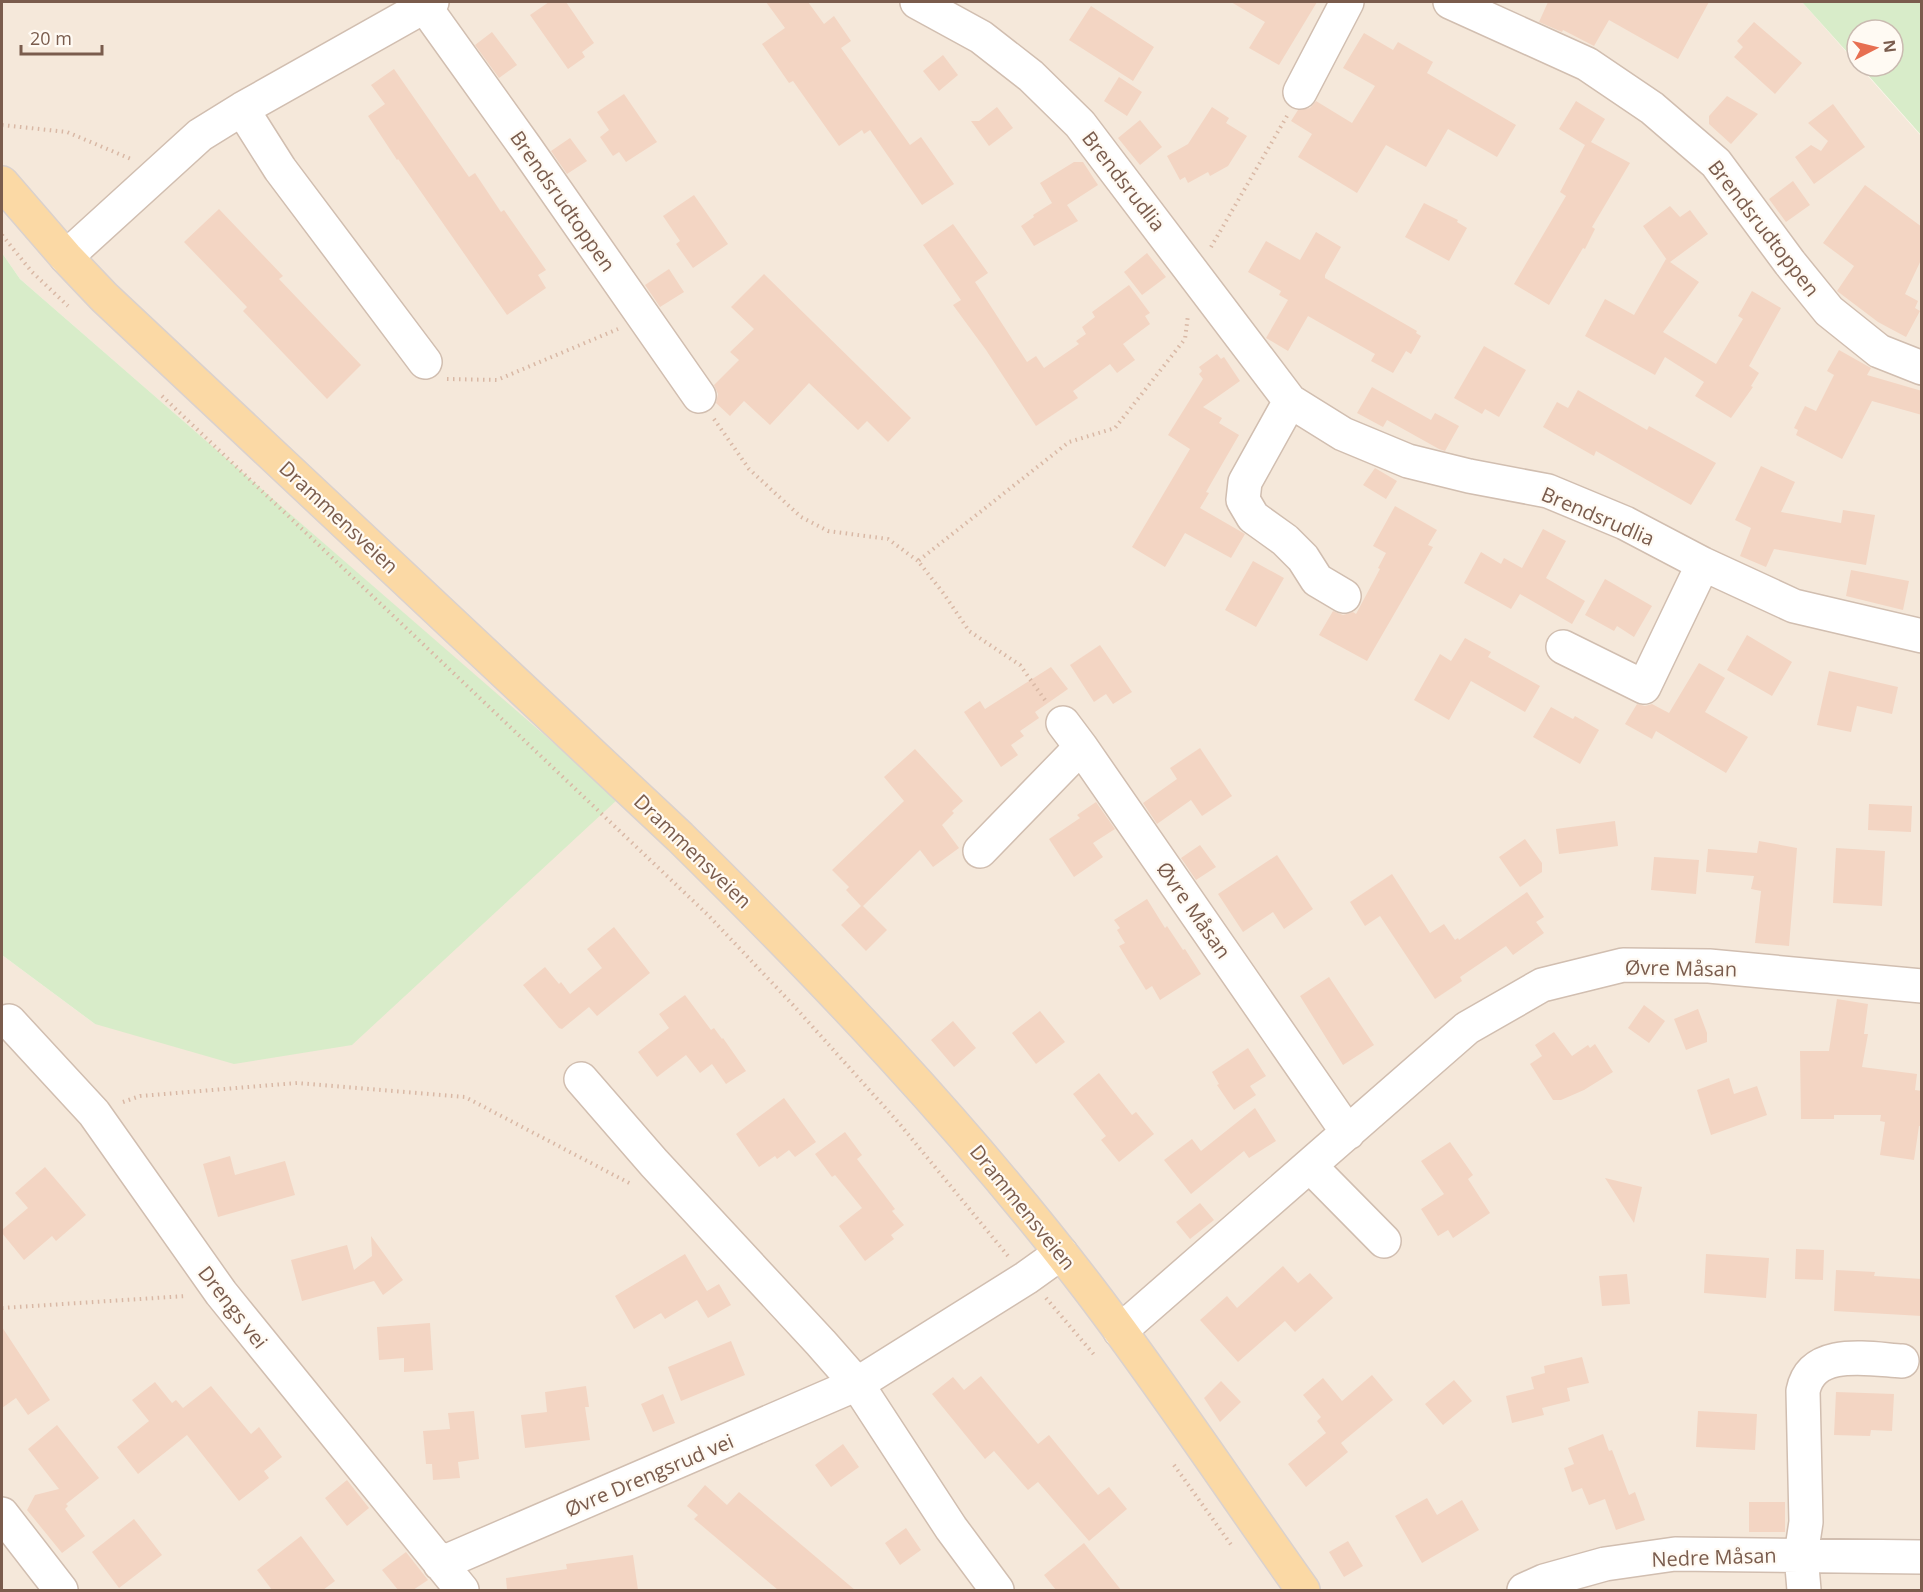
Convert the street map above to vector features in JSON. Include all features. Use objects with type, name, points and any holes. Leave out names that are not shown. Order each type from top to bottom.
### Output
[{"type":"main road","name":"Drammensveien","points":[[2,183],[104,297],[663,820],[772,928],[895,1057],[964,1135],[1120,1331],[1303,1590]]},
{"type":"street","name":"Brendsrudlia","points":[[918,2],[981,37],[1031,76],[1080,124],[1290,401],[1343,434],[1408,461],[1459,474],[1548,491],[1625,523],[1703,564],[1794,606],[1922,636]]},
{"type":"street","points":[[1300,92],[1347,2]]},
{"type":"street","name":"Brendsrudtoppen","points":[[1449,2],[1587,64],[1652,108],[1716,163],[1790,263],[1830,311],[1879,351],[1922,368]]},
{"type":"street","name":"Brendsrudtoppen","points":[[66,257],[200,135],[429,4],[699,396]]},
{"type":"street","points":[[242,109],[280,169],[425,362]]},
{"type":"street","points":[[1290,401],[1245,482],[1243,500],[1253,517],[1285,540],[1303,558],[1317,579],[1344,596]]},
{"type":"street","points":[[1563,647],[1644,687],[1703,564]]},
{"type":"street","points":[[980,851],[1072,735]]},
{"type":"street","name":"Øvre Måsan","points":[[1072,735],[1348,1133]]},
{"type":"street","name":"Øvre Måsan","points":[[1120,1331],[1467,1028],[1542,985],[1623,965],[1666,965],[1709,966],[1922,986]]},
{"type":"street","name":"Drengs vei","points":[[9,1021],[94,1113],[221,1293],[462,1590]]},
{"type":"street","points":[[581,1079],[654,1163],[857,1384],[951,1528],[997,1590]]},
{"type":"street","points":[[1310,1166],[1384,1240]]},
{"type":"street","name":"Øvre Drengsrud vei","points":[[440,1564],[857,1384],[1026,1278],[1060,1254]]},
{"type":"street","points":[[1801,1555],[1806,1522],[1803,1391],[1805,1380],[1822,1364],[1837,1359],[1902,1361]]},
{"type":"street","points":[[2,1514],[61,1590]]},
{"type":"street","name":"Nedre Måsan","points":[[1524,1590],[1544,1581],[1605,1564],[1675,1554],[1922,1557]]},
{"type":"street","name":"Nedre Måsan","points":[[1801,1555],[1804,1590]]},
{"type":"path","points":[[918,561],[1069,442],[1115,428],[1185,339],[1195,274],[1269,150],[1300,92]]},
{"type":"path","points":[[2,125],[67,132],[139,162],[167,164]]},
{"type":"path","points":[[2,235],[32,272],[69,308]]},
{"type":"path","points":[[425,362],[448,380],[497,380],[645,317]]},
{"type":"path","points":[[154,389],[708,915],[794,1006],[898,1122],[1015,1263]]},
{"type":"path","points":[[699,396],[748,469],[801,517],[828,531],[888,539],[918,561],[969,631],[1020,665],[1072,735]]},
{"type":"path","points":[[94,1113],[140,1096],[297,1083],[465,1097],[638,1187]]},
{"type":"path","points":[[1038,1290],[1096,1357]]},
{"type":"path","points":[[2,1308],[221,1293]]},
{"type":"path","points":[[1174,1465],[1236,1552]]},
{"type":"shaded area","points":[[2,2],[1802,2],[1845,50],[1845,78],[1870,78],[1921,136],[1921,1590],[2,1590],[2,955],[95,1024],[617,799],[20,279],[2,253]]},
{"type":"green space","points":[[1802,2],[1921,2],[1921,135],[1871,78],[1905,78],[1905,18],[1845,18],[1845,50]]},
{"type":"green space","points":[[2,253],[20,279],[618,799],[352,1045],[234,1064],[95,1024],[2,955]]},
{"type":"building","points":[[549,2],[566,2],[594,43],[582,52],[585,57],[568,69],[530,15]]},
{"type":"building","points":[[766,2],[808,2],[824,24],[834,16],[851,41],[841,48],[910,145],[921,137],[954,184],[922,205],[870,130],[864,134],[862,130],[839,146],[793,81],[789,83],[762,44],[785,28]]},
{"type":"building","points":[[1231,2],[1317,2],[1279,65],[1249,48],[1265,22]]},
{"type":"building","points":[[1548,2],[1709,2],[1678,59],[1609,20],[1594,46],[1563,30],[1562,32],[1539,22]]},
{"type":"building","points":[[1091,6],[1154,47],[1133,81],[1069,40]]},
{"type":"building","points":[[1754,22],[1802,63],[1775,94],[1734,57],[1743,47],[1737,41]]},
{"type":"building","points":[[492,32],[517,65],[499,78],[475,45]]},
{"type":"building","points":[[1364,33],[1393,50],[1398,42],[1433,62],[1427,73],[1516,125],[1497,157],[1448,129],[1426,167],[1386,145],[1357,193],[1298,157],[1312,134],[1291,121],[1298,110],[1310,108],[1316,101],[1352,123],[1375,86],[1343,68]]},
{"type":"building","points":[[943,55],[958,75],[939,91],[923,71]]},
{"type":"building","points":[[394,69],[469,177],[475,173],[501,212],[504,210],[546,270],[538,275],[546,288],[507,315],[368,116],[385,104],[371,85]]},
{"type":"building","points":[[1119,77],[1142,92],[1127,116],[1104,101]]},
{"type":"building","points":[[624,94],[657,142],[626,162],[619,152],[613,156],[600,137],[609,130],[597,112]]},
{"type":"building","points":[[1727,96],[1758,114],[1731,144],[1709,124],[1709,116]]},
{"type":"building","points":[[1576,101],[1605,119],[1591,142],[1630,163],[1592,227],[1595,229],[1585,249],[1583,248],[1549,305],[1514,284],[1566,196],[1560,192],[1585,145],[1559,129]]},
{"type":"building","points":[[1833,104],[1865,147],[1814,184],[1795,157],[1811,145],[1821,151],[1828,141],[1808,123]]},
{"type":"building","points":[[997,107],[1013,128],[989,146],[971,121],[979,121]]},
{"type":"building","points":[[1212,107],[1229,118],[1226,123],[1247,136],[1228,166],[1210,176],[1208,172],[1188,183],[1185,177],[1180,180],[1167,156],[1188,144]]},
{"type":"building","points":[[1140,120],[1162,147],[1140,165],[1118,138]]},
{"type":"building","points":[[570,138],[587,161],[567,174],[551,151]]},
{"type":"building","points":[[1074,162],[1083,162],[1098,185],[1067,205],[1078,221],[1034,246],[1021,226],[1052,203],[1040,183]]},
{"type":"building","points":[[1793,181],[1810,205],[1786,222],[1769,199]]},
{"type":"building","points":[[1865,185],[1922,227],[1922,258],[1905,294],[1918,301],[1915,308],[1920,311],[1906,337],[1878,322],[1837,291],[1854,266],[1823,243]]},
{"type":"building","points":[[694,195],[728,244],[693,268],[676,244],[680,241],[663,216]]},
{"type":"building","points":[[1424,203],[1458,220],[1457,222],[1467,228],[1449,261],[1405,237]]},
{"type":"building","points":[[1670,206],[1680,217],[1690,210],[1708,234],[1670,262],[1699,282],[1663,332],[1716,364],[1743,319],[1738,316],[1752,291],[1781,308],[1749,366],[1759,373],[1751,386],[1753,387],[1731,418],[1695,396],[1704,382],[1665,357],[1655,375],[1585,336],[1605,299],[1634,315],[1667,260],[1643,226]]},
{"type":"building","points":[[219,209],[283,276],[279,279],[361,365],[327,399],[243,311],[247,307],[184,242]]},
{"type":"building","points":[[953,224],[988,273],[975,282],[1027,362],[1036,356],[1044,368],[1079,344],[1076,341],[1086,334],[1082,327],[1095,317],[1092,312],[1129,285],[1150,313],[1145,316],[1150,324],[1123,344],[1135,360],[1117,373],[1110,364],[1073,391],[1078,398],[1036,426],[953,305],[961,300],[923,245]]},
{"type":"building","points":[[1316,232],[1341,247],[1325,278],[1417,331],[1416,333],[1421,336],[1411,354],[1406,351],[1393,373],[1371,361],[1375,354],[1308,316],[1288,351],[1266,338],[1288,300],[1279,295],[1281,291],[1248,272],[1266,241],[1300,260]]},
{"type":"building","points":[[1147,253],[1166,277],[1142,295],[1124,272]]},
{"type":"building","points":[[669,269],[684,292],[660,307],[645,285]]},
{"type":"building","points":[[764,274],[911,418],[888,442],[867,421],[858,430],[809,383],[770,425],[744,401],[730,416],[716,403],[718,394],[714,385],[739,360],[730,352],[754,329],[731,307]]},
{"type":"building","points":[[1484,346],[1526,370],[1499,417],[1485,409],[1482,414],[1454,398]]},
{"type":"building","points":[[1839,350],[1871,368],[1867,375],[1922,391],[1922,415],[1872,401],[1842,459],[1796,435],[1798,430],[1794,428],[1805,406],[1816,411],[1834,375],[1827,371]]},
{"type":"building","points":[[1217,354],[1221,359],[1224,357],[1240,381],[1203,407],[1222,418],[1219,423],[1239,435],[1206,492],[1209,493],[1200,508],[1245,534],[1231,558],[1185,533],[1165,567],[1132,547],[1190,449],[1168,435],[1203,379],[1199,374],[1202,371],[1199,367]]},
{"type":"building","points":[[1372,387],[1431,420],[1435,413],[1459,426],[1445,451],[1387,420],[1383,427],[1357,413]]},
{"type":"building","points":[[1578,390],[1647,430],[1649,426],[1716,463],[1691,505],[1596,451],[1594,456],[1543,427],[1557,402],[1568,408]]},
{"type":"building","points":[[1761,466],[1795,482],[1781,512],[1841,523],[1843,510],[1875,515],[1866,565],[1774,549],[1766,567],[1740,556],[1751,528],[1735,520]]},
{"type":"building","points":[[1375,468],[1397,481],[1386,499],[1363,485]]},
{"type":"building","points":[[1395,506],[1437,530],[1428,545],[1433,547],[1367,661],[1319,635],[1333,611],[1343,615],[1353,612],[1356,614],[1386,553],[1373,546]]},
{"type":"building","points":[[1543,529],[1566,541],[1546,578],[1585,601],[1572,624],[1520,594],[1511,609],[1464,583],[1481,552],[1501,564],[1504,558],[1522,568]]},
{"type":"building","points":[[1253,561],[1284,578],[1256,627],[1225,610]]},
{"type":"building","points":[[1851,570],[1909,581],[1903,610],[1846,596]]},
{"type":"building","points":[[1605,579],[1652,606],[1634,637],[1617,626],[1614,631],[1585,615]]},
{"type":"building","points":[[1747,635],[1792,662],[1772,696],[1727,670]]},
{"type":"building","points":[[1465,638],[1491,652],[1488,657],[1540,686],[1525,712],[1471,681],[1449,720],[1414,700],[1440,654],[1451,661]]},
{"type":"building","points":[[1100,645],[1132,692],[1113,704],[1106,694],[1094,702],[1070,665]]},
{"type":"building","points":[[1699,663],[1725,678],[1705,712],[1748,737],[1726,773],[1656,731],[1652,739],[1625,724],[1637,704],[1645,706],[1652,704],[1669,713]]},
{"type":"building","points":[[1051,667],[1068,689],[1035,712],[1039,718],[1020,731],[1024,736],[1011,745],[1018,755],[1001,767],[964,712],[980,701],[985,709]]},
{"type":"building","points":[[1829,671],[1898,687],[1892,714],[1857,706],[1851,732],[1817,725]]},
{"type":"building","points":[[1551,707],[1573,719],[1575,716],[1599,730],[1580,764],[1533,737]]},
{"type":"building","points":[[1200,748],[1232,796],[1202,816],[1191,800],[1157,824],[1143,803],[1177,779],[1170,768]]},
{"type":"building","points":[[915,749],[963,801],[942,825],[959,848],[933,867],[920,850],[863,906],[887,930],[866,951],[841,925],[861,906],[846,890],[849,887],[832,870],[904,801],[884,777]]},
{"type":"building","points":[[1096,802],[1115,829],[1093,843],[1103,857],[1074,877],[1049,839],[1080,818],[1077,815]]},
{"type":"building","points":[[1869,804],[1912,806],[1911,832],[1868,830]]},
{"type":"building","points":[[1615,821],[1618,846],[1559,854],[1556,829]]},
{"type":"building","points":[[1525,839],[1542,863],[1542,872],[1520,887],[1499,857]]},
{"type":"building","points":[[1759,841],[1797,848],[1789,946],[1755,943],[1761,891],[1751,889],[1754,876],[1706,872],[1708,849],[1757,853]]},
{"type":"building","points":[[1200,845],[1216,867],[1196,880],[1181,858]]},
{"type":"building","points":[[1836,848],[1885,851],[1882,906],[1833,903]]},
{"type":"building","points":[[1277,855],[1313,909],[1284,929],[1273,912],[1243,932],[1218,894]]},
{"type":"building","points":[[1654,857],[1699,860],[1696,894],[1651,890]]},
{"type":"building","points":[[1392,874],[1430,933],[1444,924],[1455,940],[1458,938],[1459,940],[1527,892],[1544,917],[1536,922],[1544,933],[1513,955],[1506,946],[1460,977],[1462,981],[1435,999],[1380,916],[1365,926],[1350,902]]},
{"type":"building","points":[[1147,899],[1165,928],[1167,926],[1201,974],[1160,1000],[1152,986],[1146,990],[1119,946],[1125,943],[1117,930],[1120,928],[1114,920]]},
{"type":"building","points":[[614,927],[650,973],[597,1016],[589,1007],[562,1029],[559,1028],[523,985],[545,967],[570,994],[602,968],[587,949]]},
{"type":"building","points":[[1329,977],[1374,1045],[1343,1065],[1300,996]]},
{"type":"building","points":[[685,995],[711,1030],[714,1028],[723,1038],[746,1071],[726,1084],[712,1064],[700,1073],[686,1055],[657,1077],[638,1052],[669,1028],[659,1014]]},
{"type":"building","points":[[1837,999],[1868,1004],[1864,1034],[1868,1034],[1862,1067],[1917,1074],[1915,1090],[1922,1091],[1922,1126],[1919,1126],[1914,1160],[1880,1155],[1885,1122],[1880,1121],[1881,1115],[1834,1115],[1834,1119],[1801,1119],[1800,1051],[1829,1051]]},
{"type":"building","points":[[1644,1005],[1665,1021],[1649,1043],[1628,1028]]},
{"type":"building","points":[[1698,1009],[1707,1033],[1707,1042],[1686,1050],[1674,1019]]},
{"type":"building","points":[[1040,1011],[1065,1042],[1036,1064],[1012,1033]]},
{"type":"building","points":[[953,1021],[976,1048],[954,1067],[931,1040]]},
{"type":"building","points":[[1554,1032],[1572,1056],[1588,1045],[1590,1048],[1595,1044],[1613,1072],[1584,1090],[1561,1100],[1553,1100],[1530,1064],[1542,1056],[1535,1045]]},
{"type":"building","points":[[1248,1048],[1266,1076],[1250,1086],[1256,1095],[1234,1110],[1217,1085],[1219,1084],[1212,1072]]},
{"type":"building","points":[[1099,1073],[1132,1115],[1136,1112],[1154,1134],[1119,1162],[1101,1140],[1106,1136],[1073,1094]]},
{"type":"building","points":[[1729,1078],[1734,1094],[1757,1086],[1767,1115],[1711,1135],[1697,1090]]},
{"type":"building","points":[[784,1098],[816,1142],[795,1157],[789,1150],[777,1159],[775,1156],[759,1167],[736,1134]]},
{"type":"building","points":[[1255,1108],[1276,1141],[1249,1158],[1244,1151],[1191,1194],[1164,1160],[1192,1139],[1201,1151]]},
{"type":"building","points":[[845,1132],[862,1155],[857,1159],[895,1209],[892,1211],[904,1225],[891,1235],[894,1239],[865,1261],[839,1226],[862,1208],[835,1175],[832,1177],[815,1154]]},
{"type":"building","points":[[1450,1142],[1473,1175],[1468,1179],[1490,1213],[1453,1238],[1448,1230],[1438,1236],[1421,1209],[1444,1194],[1421,1161]]},
{"type":"building","points":[[230,1156],[235,1175],[285,1161],[295,1195],[218,1217],[203,1164]]},
{"type":"building","points":[[45,1167],[86,1215],[56,1241],[52,1236],[24,1260],[2,1230],[28,1208],[15,1193]]},
{"type":"building","points":[[1605,1178],[1642,1187],[1634,1223]]},
{"type":"building","points":[[1200,1203],[1214,1220],[1190,1239],[1176,1222]]},
{"type":"building","points":[[371,1236],[403,1280],[383,1295],[374,1281],[302,1301],[291,1260],[347,1245],[354,1270],[372,1256]]},
{"type":"building","points":[[1796,1249],[1824,1250],[1823,1280],[1795,1279]]},
{"type":"building","points":[[685,1254],[707,1291],[719,1284],[731,1305],[708,1318],[697,1300],[665,1319],[661,1313],[634,1329],[615,1296]]},
{"type":"building","points":[[1706,1254],[1769,1258],[1766,1298],[1704,1293]]},
{"type":"building","points":[[1283,1266],[1298,1283],[1310,1273],[1333,1298],[1295,1332],[1285,1321],[1238,1362],[1200,1320],[1227,1296],[1237,1308]]},
{"type":"building","points":[[1836,1270],[1875,1272],[1874,1276],[1922,1279],[1922,1316],[1834,1311]]},
{"type":"building","points":[[1627,1274],[1630,1304],[1602,1306],[1599,1276]]},
{"type":"building","points":[[430,1323],[433,1370],[404,1372],[404,1358],[379,1360],[377,1327]]},
{"type":"building","points":[[2,1327],[50,1400],[28,1415],[16,1398],[2,1408]]},
{"type":"building","points":[[731,1341],[745,1375],[681,1401],[668,1367]]},
{"type":"building","points":[[1582,1357],[1589,1383],[1567,1388],[1570,1401],[1542,1408],[1544,1415],[1512,1423],[1506,1396],[1534,1389],[1531,1377],[1545,1373],[1544,1366]]},
{"type":"building","points":[[1372,1375],[1393,1400],[1341,1443],[1348,1452],[1306,1487],[1288,1464],[1326,1433],[1317,1421],[1321,1417],[1303,1395],[1323,1378],[1342,1401]]},
{"type":"building","points":[[981,1376],[1038,1444],[1049,1435],[1098,1495],[1109,1487],[1127,1509],[1089,1541],[1038,1482],[1028,1490],[994,1451],[985,1459],[932,1394],[953,1377],[964,1390]]},
{"type":"building","points":[[1454,1380],[1472,1401],[1443,1425],[1425,1404]]},
{"type":"building","points":[[1221,1381],[1241,1402],[1220,1422],[1204,1398]]},
{"type":"building","points":[[155,1382],[172,1403],[176,1400],[183,1408],[211,1386],[251,1434],[259,1427],[282,1457],[264,1471],[269,1478],[239,1501],[187,1435],[138,1474],[117,1447],[149,1421],[132,1400]]},
{"type":"building","points":[[586,1386],[589,1407],[585,1407],[590,1440],[525,1448],[521,1415],[547,1412],[545,1392]]},
{"type":"building","points":[[1836,1392],[1894,1394],[1892,1431],[1871,1430],[1870,1436],[1834,1435]]},
{"type":"building","points":[[663,1394],[675,1423],[653,1432],[641,1404]]},
{"type":"building","points":[[474,1411],[479,1459],[458,1462],[460,1478],[433,1480],[432,1464],[426,1464],[423,1431],[450,1429],[448,1413]]},
{"type":"building","points":[[1698,1411],[1757,1414],[1755,1450],[1696,1447]]},
{"type":"building","points":[[57,1425],[99,1478],[66,1504],[68,1506],[65,1509],[85,1536],[62,1553],[27,1510],[35,1495],[59,1489],[28,1449]]},
{"type":"building","points":[[1603,1434],[1609,1451],[1612,1450],[1629,1495],[1635,1492],[1645,1520],[1616,1530],[1605,1499],[1589,1505],[1582,1488],[1572,1492],[1564,1468],[1574,1464],[1568,1448]]},
{"type":"building","points":[[843,1444],[859,1467],[831,1487],[815,1465]]},
{"type":"building","points":[[347,1480],[369,1508],[347,1526],[325,1498]]},
{"type":"building","points":[[705,1485],[727,1505],[739,1492],[855,1590],[778,1590],[694,1519],[698,1515],[687,1506]]},
{"type":"building","points":[[1427,1498],[1437,1515],[1462,1500],[1479,1530],[1422,1563],[1395,1516]]},
{"type":"building","points":[[1749,1502],[1785,1502],[1785,1532],[1749,1532]]},
{"type":"building","points":[[134,1519],[162,1555],[119,1588],[92,1552]]},
{"type":"building","points":[[906,1528],[921,1550],[900,1565],[885,1543]]},
{"type":"building","points":[[301,1536],[335,1581],[323,1590],[272,1590],[257,1570]]},
{"type":"building","points":[[1348,1541],[1363,1566],[1344,1577],[1329,1552]]},
{"type":"building","points":[[1084,1543],[1121,1590],[1056,1590],[1044,1575]]},
{"type":"building","points":[[406,1552],[428,1580],[413,1590],[398,1590],[382,1570]]},
{"type":"building","points":[[633,1555],[638,1590],[507,1590],[506,1578],[567,1569],[566,1564]]}]
